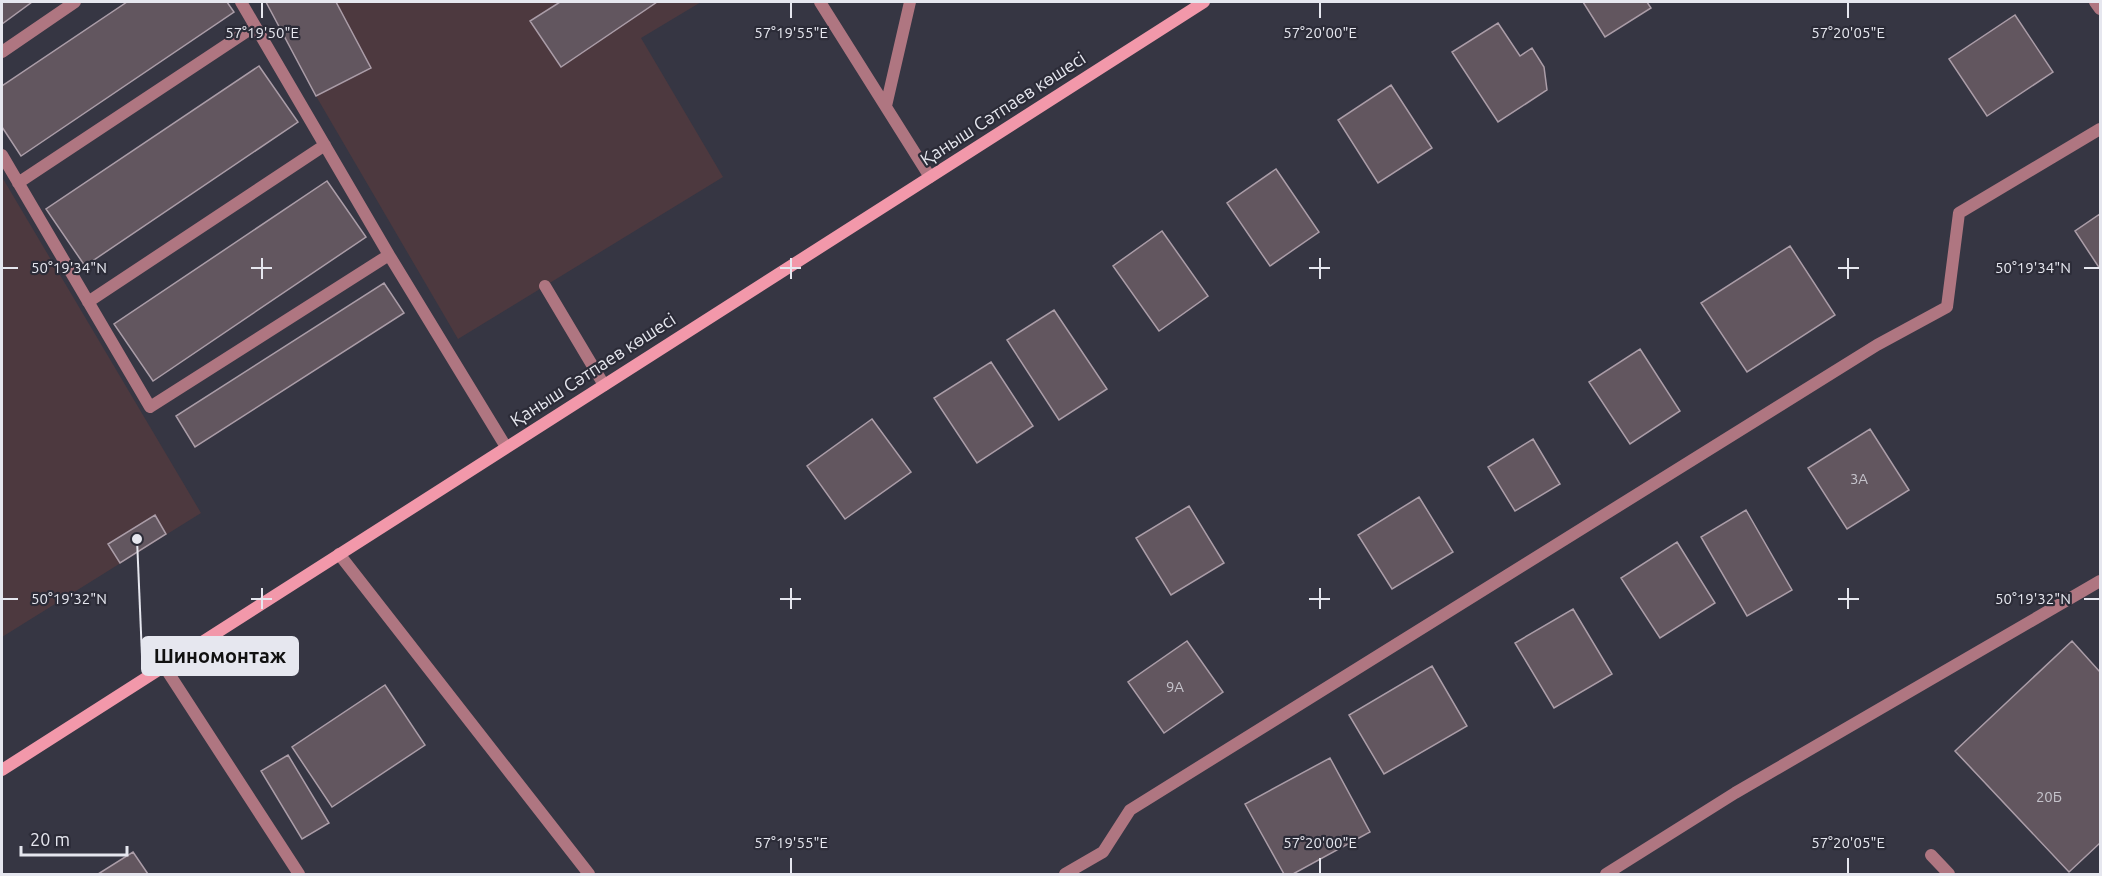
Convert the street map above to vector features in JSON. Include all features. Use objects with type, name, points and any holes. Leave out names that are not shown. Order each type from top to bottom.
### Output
[{"type":"street","name":"Қаныш Сәтпаев көшесі","points":[[2,770],[1204,2]]},
{"type":"lane","points":[[2,52],[75,2]]},
{"type":"lane","points":[[241,2],[389,255],[506,447]]},
{"type":"lane","points":[[820,2],[930,177]]},
{"type":"lane","points":[[886,106],[910,2]]},
{"type":"lane","points":[[2095,2],[2100,9]]},
{"type":"lane","points":[[18,183],[255,26]]},
{"type":"lane","points":[[1065,874],[1103,852],[1130,810],[1877,345],[1947,307],[1959,213],[2100,129]]},
{"type":"lane","points":[[88,302],[325,145]]},
{"type":"lane","points":[[2,155],[150,407],[389,255]]},
{"type":"lane","points":[[544,286],[604,385]]},
{"type":"lane","points":[[339,554],[589,874]]},
{"type":"lane","points":[[1606,874],[1735,793],[2100,581]]},
{"type":"lane","points":[[164,666],[299,874]]},
{"type":"lane","points":[[1931,855],[1948,874]]},
{"type":"shaded area","points":[[266,2],[701,2],[641,38],[723,177],[458,339],[316,96]]},
{"type":"shaded area","points":[[2,177],[201,513],[2,637]]},
{"type":"building","points":[[2,2],[32,2],[2,24]]},
{"type":"building","points":[[127,2],[227,2],[234,12],[21,156],[2,127],[2,86]]},
{"type":"building","points":[[266,2],[336,2],[371,68],[316,96]]},
{"type":"building","points":[[560,2],[657,2],[561,67],[530,21]]},
{"type":"building","points":[[1583,2],[1647,2],[1651,8],[1605,37]]},
{"type":"building","points":[[2015,15],[2053,72],[1987,116],[1949,59]]},
{"type":"building","points":[[1498,23],[1520,56],[1532,48],[1544,67],[1547,90],[1498,122],[1452,52]]},
{"type":"building","points":[[259,66],[298,122],[85,266],[46,209]]},
{"type":"building","points":[[1391,85],[1432,148],[1378,183],[1338,120]]},
{"type":"building","points":[[1276,169],[1319,232],[1270,266],[1227,203]]},
{"type":"building","points":[[327,181],[366,237],[153,381],[114,324]]},
{"type":"building","points":[[2100,214],[2100,269],[2075,231]]},
{"type":"building","points":[[1162,231],[1208,296],[1159,331],[1113,266]]},
{"type":"building","points":[[1790,246],[1835,315],[1747,372],[1701,303]]},
{"type":"building","points":[[384,283],[404,313],[195,447],[176,416]]},
{"type":"building","points":[[1054,310],[1107,389],[1059,420],[1007,340]]},
{"type":"building","points":[[1640,349],[1680,411],[1630,444],[1589,382]]},
{"type":"building","points":[[991,362],[1033,426],[977,463],[934,398]]},
{"type":"building","points":[[872,419],[911,472],[845,519],[807,466]]},
{"type":"building","points":[[1870,429],[1909,490],[1847,529],[1808,468]]},
{"type":"building","points":[[1533,439],[1560,484],[1515,511],[1488,467]]},
{"type":"building","points":[[1419,497],[1453,552],[1392,589],[1358,535]]},
{"type":"building","points":[[1189,506],[1224,563],[1171,595],[1136,538]]},
{"type":"building","points":[[1746,510],[1792,590],[1747,616],[1701,537]]},
{"type":"building","points":[[155,515],[166,534],[120,563],[108,544]]},
{"type":"building","points":[[1677,542],[1715,603],[1660,638],[1621,578]]},
{"type":"building","points":[[1573,609],[1612,674],[1554,708],[1515,643]]},
{"type":"building","points":[[1187,641],[1223,692],[1164,733],[1128,682]]},
{"type":"building","points":[[2072,641],[2100,672],[2100,843],[2069,872],[1955,751]]},
{"type":"building","points":[[1432,666],[1467,726],[1384,774],[1349,715]]},
{"type":"building","points":[[385,685],[425,745],[332,807],[292,747]]},
{"type":"building","points":[[288,755],[329,823],[302,839],[261,771]]},
{"type":"building","points":[[1330,758],[1370,832],[1293,874],[1284,874],[1245,804]]},
{"type":"building","points":[[133,852],[148,874],[98,874]]},
{"type":"place","name":"Шиномонтаж","points":[[137,539]]}]
